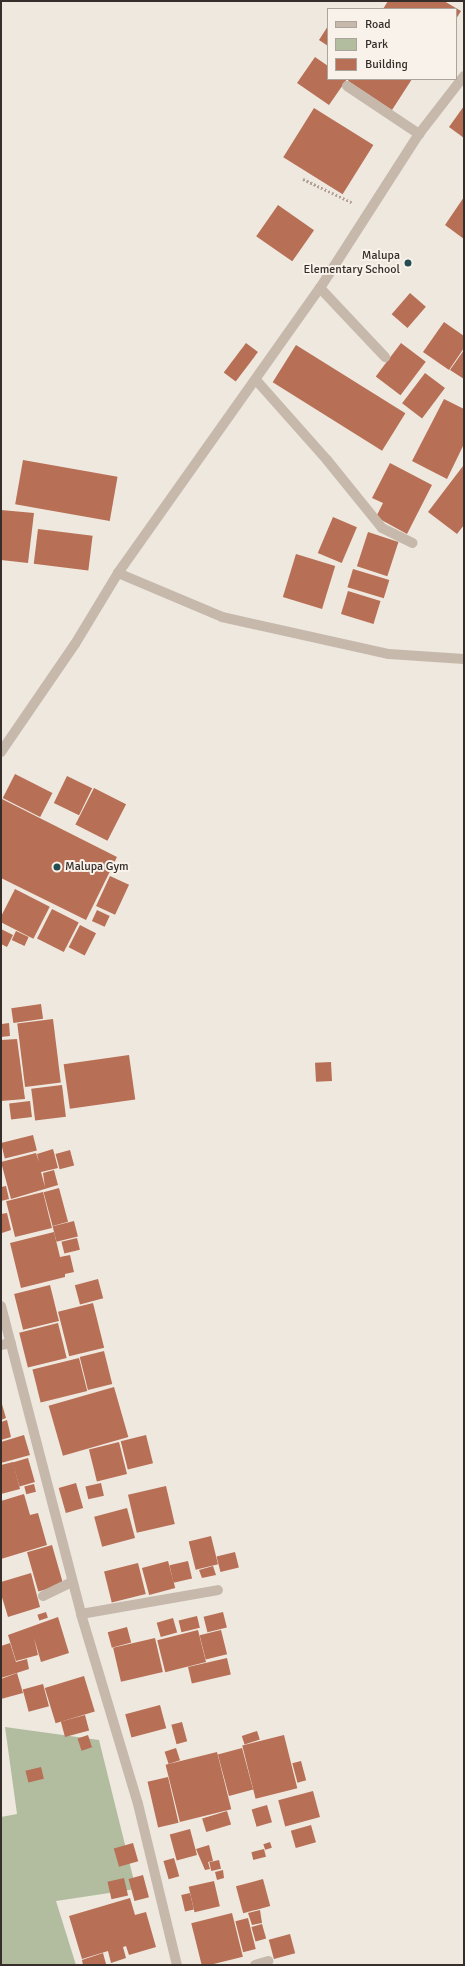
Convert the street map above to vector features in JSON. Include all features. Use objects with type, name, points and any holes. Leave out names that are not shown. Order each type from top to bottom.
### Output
[{"type":"street","points":[[1,752],[75,644],[118,573],[320,288],[419,134],[464,76]]},
{"type":"street","points":[[347,86],[419,134]]},
{"type":"street","points":[[320,288],[385,357]]},
{"type":"street","points":[[256,380],[327,460],[382,528],[413,543]]},
{"type":"street","points":[[118,573],[222,617],[389,654],[464,659]]},
{"type":"street","points":[[1,1306],[6,1344],[81,1614],[138,1804],[177,1965]]},
{"type":"street","points":[[43,1596],[72,1582]]},
{"type":"street","points":[[81,1614],[218,1590]]},
{"type":"street","points":[[255,1965],[268,1961]]},
{"type":"path","points":[[303,179],[370,211]]},
{"type":"green space","points":[[5,1727],[99,1740],[136,1889],[56,1901],[76,1965],[1,1965],[1,1817],[17,1814]]},
{"type":"building","points":[[388,1],[444,1],[456,8],[384,8]]},
{"type":"building","points":[[457,9],[461,11],[457,17]]},
{"type":"building","points":[[327,28],[327,45],[319,40]]},
{"type":"building","points":[[315,57],[327,65],[327,80],[346,80],[329,105],[297,83]]},
{"type":"building","points":[[348,80],[411,80],[392,110]]},
{"type":"building","points":[[464,106],[464,138],[449,127]]},
{"type":"building","points":[[314,108],[373,145],[343,194],[283,157]]},
{"type":"building","points":[[464,197],[464,239],[445,225]]},
{"type":"building","points":[[278,205],[314,230],[292,261],[256,236]]},
{"type":"building","points":[[410,293],[426,307],[407,328],[392,314]]},
{"type":"building","points":[[444,322],[464,336],[464,348],[449,370],[423,352]]},
{"type":"building","points":[[246,343],[258,352],[236,382],[224,373]]},
{"type":"building","points":[[401,343],[426,362],[400,395],[376,377]]},
{"type":"building","points":[[296,345],[405,413],[382,451],[273,382]]},
{"type":"building","points":[[464,350],[464,379],[450,370]]},
{"type":"building","points":[[425,373],[445,388],[422,418],[402,403]]},
{"type":"building","points":[[444,399],[464,409],[464,444],[447,479],[412,461]]},
{"type":"building","points":[[23,460],[118,477],[110,521],[15,504]]},
{"type":"building","points":[[390,463],[432,485],[407,534],[376,517],[383,503],[372,498]]},
{"type":"building","points":[[463,466],[464,525],[457,534],[428,512]]},
{"type":"building","points":[[1,510],[34,513],[28,563],[1,560]]},
{"type":"building","points":[[333,517],[357,527],[342,563],[318,553]]},
{"type":"building","points":[[38,529],[93,536],[88,570],[34,564]]},
{"type":"building","points":[[368,532],[398,542],[387,576],[357,566]]},
{"type":"building","points":[[296,554],[335,566],[322,609],[283,597]]},
{"type":"building","points":[[353,569],[389,580],[384,598],[347,587]]},
{"type":"building","points":[[348,591],[381,601],[373,624],[341,614]]},
{"type":"building","points":[[15,774],[52,793],[40,817],[3,798]]},
{"type":"building","points":[[67,776],[92,788],[79,815],[54,803]]},
{"type":"building","points":[[94,788],[126,804],[107,841],[75,825]]},
{"type":"building","name":"Malupa Gym","points":[[2,799],[117,857],[86,920],[1,878]]},
{"type":"building","points":[[110,876],[129,885],[115,915],[96,906]]},
{"type":"building","points":[[15,889],[50,907],[33,939],[1,922],[1,916]]},
{"type":"building","points":[[52,909],[79,923],[64,952],[37,938]]},
{"type":"building","points":[[97,910],[110,916],[105,927],[92,921]]},
{"type":"building","points":[[80,925],[96,933],[85,955],[69,947]]},
{"type":"building","points":[[1,929],[13,935],[7,947],[1,944]]},
{"type":"building","points":[[16,931],[29,937],[24,946],[12,940]]},
{"type":"building","points":[[41,1004],[43,1019],[13,1023],[11,1008]]},
{"type":"building","points":[[53,1019],[61,1083],[25,1087],[17,1023]]},
{"type":"building","points":[[1,1021],[2,1024],[9,1023],[10,1036],[1,1037]]},
{"type":"building","points":[[17,1039],[25,1099],[1,1101],[1,1040]]},
{"type":"building","points":[[129,1055],[135,1100],[70,1109],[64,1064]]},
{"type":"building","points":[[331,1062],[332,1081],[316,1082],[315,1063]]},
{"type":"building","points":[[62,1085],[66,1117],[35,1121],[31,1089]]},
{"type":"building","points":[[30,1101],[32,1117],[11,1119],[9,1104]]},
{"type":"building","points":[[33,1135],[37,1151],[5,1159],[1,1143]]},
{"type":"building","points":[[53,1149],[58,1168],[41,1172],[45,1187],[43,1173],[54,1170],[58,1185],[11,1199],[1,1162],[36,1153],[39,1162],[37,1154]]},
{"type":"building","points":[[70,1150],[74,1165],[60,1169],[56,1154]]},
{"type":"building","points":[[6,1186],[9,1199],[1,1201],[1,1187]]},
{"type":"building","points":[[59,1188],[68,1222],[53,1226],[44,1192]]},
{"type":"building","points":[[43,1192],[52,1228],[15,1237],[6,1201]]},
{"type":"building","points":[[7,1213],[11,1230],[2,1233],[1,1214]]},
{"type":"building","points":[[74,1221],[78,1237],[57,1242],[53,1226]]},
{"type":"building","points":[[54,1232],[60,1257],[70,1255],[74,1272],[65,1274],[65,1277],[21,1288],[10,1243]]},
{"type":"building","points":[[77,1238],[80,1250],[64,1254],[61,1242]]},
{"type":"building","points":[[98,1279],[103,1298],[80,1305],[75,1285]]},
{"type":"building","points":[[50,1285],[59,1321],[23,1330],[14,1294]]},
{"type":"building","points":[[93,1303],[104,1348],[69,1356],[58,1312]]},
{"type":"building","points":[[58,1323],[67,1358],[28,1368],[19,1333]]},
{"type":"building","points":[[104,1351],[112,1384],[88,1390],[80,1357]]},
{"type":"building","points":[[79,1358],[87,1391],[41,1403],[32,1370]]},
{"type":"building","points":[[114,1387],[128,1437],[63,1456],[49,1406]]},
{"type":"building","points":[[1,1401],[6,1418],[1,1420]]},
{"type":"building","points":[[7,1420],[11,1437],[1,1440],[1,1422]]},
{"type":"building","points":[[24,1435],[30,1455],[1,1463],[1,1442]]},
{"type":"building","points":[[146,1435],[153,1463],[128,1469],[121,1441]]},
{"type":"building","points":[[119,1442],[127,1474],[97,1482],[89,1449]]},
{"type":"building","points":[[28,1458],[35,1482],[20,1486],[13,1462]]},
{"type":"building","points":[[13,1462],[20,1489],[1,1494],[1,1465]]},
{"type":"building","points":[[76,1483],[83,1508],[66,1513],[59,1488]]},
{"type":"building","points":[[101,1483],[104,1496],[88,1499],[85,1487]]},
{"type":"building","points":[[34,1484],[36,1492],[26,1494],[24,1486]]},
{"type":"building","points":[[166,1486],[175,1524],[137,1533],[128,1495]]},
{"type":"building","points":[[24,1494],[30,1515],[38,1513],[47,1545],[1,1559],[1,1501]]},
{"type":"building","points":[[127,1508],[135,1538],[102,1547],[94,1517]]},
{"type":"building","points":[[211,1536],[218,1564],[196,1570],[189,1542]]},
{"type":"building","points":[[52,1545],[63,1584],[38,1592],[27,1552]]},
{"type":"building","points":[[235,1552],[239,1568],[220,1572],[217,1557]]},
{"type":"building","points":[[168,1561],[175,1588],[149,1595],[142,1568]]},
{"type":"building","points":[[188,1561],[192,1579],[174,1583],[169,1565]]},
{"type":"building","points":[[138,1563],[146,1594],[112,1603],[104,1571]]},
{"type":"building","points":[[213,1566],[216,1575],[202,1578],[199,1570]]},
{"type":"building","points":[[31,1573],[40,1607],[8,1617],[1,1594],[1,1582]]},
{"type":"building","points":[[46,1612],[48,1618],[39,1620],[37,1615]]},
{"type":"building","points":[[223,1612],[227,1628],[207,1632],[204,1617]]},
{"type":"building","points":[[197,1616],[200,1628],[181,1632],[179,1621]]},
{"type":"building","points":[[58,1617],[69,1653],[41,1662],[34,1638],[38,1655],[16,1661],[8,1635]]},
{"type":"building","points":[[173,1618],[177,1632],[161,1637],[157,1623]]},
{"type":"building","points":[[127,1627],[131,1642],[112,1648],[108,1632]]},
{"type":"building","points":[[198,1630],[206,1662],[165,1672],[157,1640]]},
{"type":"building","points":[[221,1630],[227,1654],[206,1660],[200,1635]]},
{"type":"building","points":[[155,1638],[163,1672],[121,1682],[113,1648]]},
{"type":"building","points":[[10,1643],[16,1662],[27,1659],[29,1669],[1,1678],[1,1646]]},
{"type":"building","points":[[227,1658],[231,1675],[192,1684],[188,1667]]},
{"type":"building","points":[[17,1673],[23,1693],[1,1699],[1,1679]]},
{"type":"building","points":[[84,1676],[95,1711],[56,1723],[45,1688]]},
{"type":"building","points":[[43,1684],[49,1706],[29,1712],[23,1689]]},
{"type":"building","points":[[160,1705],[166,1728],[131,1737],[125,1714]]},
{"type":"building","points":[[85,1715],[89,1730],[65,1737],[61,1721]]},
{"type":"building","points":[[182,1722],[187,1741],[177,1744],[171,1725]]},
{"type":"building","points":[[257,1731],[260,1740],[245,1745],[242,1736]]},
{"type":"building","points":[[88,1735],[92,1747],[82,1751],[78,1738]]},
{"type":"building","points":[[284,1735],[297,1788],[256,1799],[242,1745]]},
{"type":"building","points":[[176,1748],[180,1760],[169,1764],[165,1752]]},
{"type":"building","points":[[242,1748],[253,1790],[229,1796],[218,1754]]},
{"type":"building","points":[[217,1752],[231,1809],[180,1822],[166,1765]]},
{"type":"building","points":[[301,1761],[306,1780],[297,1783],[292,1763]]},
{"type":"building","points":[[41,1767],[44,1779],[28,1783],[25,1771]]},
{"type":"building","points":[[168,1777],[179,1823],[158,1828],[148,1782]]},
{"type":"building","points":[[313,1791],[320,1817],[285,1826],[278,1800]]},
{"type":"building","points":[[267,1805],[272,1822],[257,1827],[252,1809]]},
{"type":"building","points":[[227,1811],[231,1824],[206,1832],[202,1819]]},
{"type":"building","points":[[311,1825],[316,1842],[296,1848],[291,1831]]},
{"type":"building","points":[[190,1829],[197,1855],[177,1861],[170,1834]]},
{"type":"building","points":[[270,1842],[272,1848],[265,1850],[263,1844]]},
{"type":"building","points":[[133,1843],[138,1861],[119,1867],[114,1849]]},
{"type":"building","points":[[209,1845],[213,1861],[208,1862],[210,1869],[205,1870],[196,1849]]},
{"type":"building","points":[[264,1849],[266,1857],[253,1860],[251,1852]]},
{"type":"building","points":[[174,1858],[179,1876],[169,1879],[163,1861]]},
{"type":"building","points":[[219,1860],[221,1869],[211,1871],[209,1862]]},
{"type":"building","points":[[223,1870],[224,1878],[217,1880],[215,1872]]},
{"type":"building","points":[[143,1875],[149,1897],[134,1901],[129,1879]]},
{"type":"building","points":[[124,1878],[128,1896],[111,1899],[107,1882]]},
{"type":"building","points":[[263,1879],[270,1906],[243,1913],[236,1886]]},
{"type":"building","points":[[214,1881],[220,1906],[195,1912],[189,1887]]},
{"type":"building","points":[[190,1893],[194,1910],[185,1912],[181,1895]]},
{"type":"building","points":[[130,1898],[135,1915],[146,1912],[156,1947],[129,1955],[126,1946],[123,1947],[126,1958],[111,1963],[108,1951],[82,1959],[69,1916]]},
{"type":"building","points":[[260,1910],[262,1923],[252,1925],[248,1913]]},
{"type":"building","points":[[232,1913],[243,1957],[209,1965],[202,1965],[191,1923]]},
{"type":"building","points":[[248,1918],[256,1949],[243,1952],[235,1921]]},
{"type":"building","points":[[262,1924],[266,1938],[256,1941],[251,1927]]},
{"type":"building","points":[[290,1934],[295,1953],[274,1959],[269,1940]]},
{"type":"building","points":[[103,1953],[106,1964],[83,1965],[82,1960]]},
{"type":"place","name":"Malupa Elementary School","points":[[408,263]]},
{"type":"place","name":"Malupa Gym","points":[[57,867]]}]
